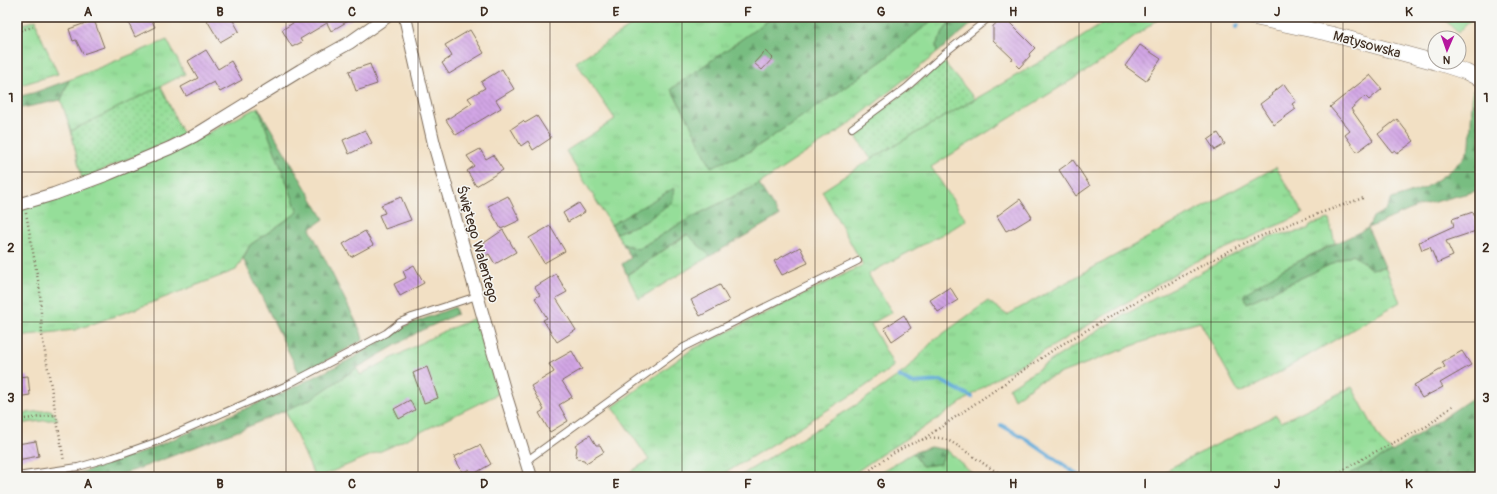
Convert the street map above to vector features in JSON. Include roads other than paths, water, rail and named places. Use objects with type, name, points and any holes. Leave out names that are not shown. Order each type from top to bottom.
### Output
[{"type":"street","points":[[21,204],[108,174],[170,148],[194,136],[301,70],[349,43],[386,17]]},
{"type":"street","name":"Świętego Walentego","points":[[406,17],[434,144],[505,393],[531,477]]},
{"type":"street","name":"Matysowska","points":[[1252,17],[1331,34],[1427,60]]},
{"type":"street","name":"Matysowska","points":[[1460,70],[1480,79]]},
{"type":"lane","points":[[852,128],[906,88],[945,53],[990,17]]},
{"type":"lane","points":[[526,461],[684,347],[858,262]]},
{"type":"lane","points":[[17,476],[78,467],[113,457],[168,437],[285,386],[386,333],[400,322],[477,296]]},
{"type":"waterway","points":[[899,376],[911,383],[941,381],[972,397]]},
{"type":"waterway","points":[[1001,425],[1026,439],[1081,477]]},
{"type":"waterway","points":[[1476,477],[1480,475]]}]
